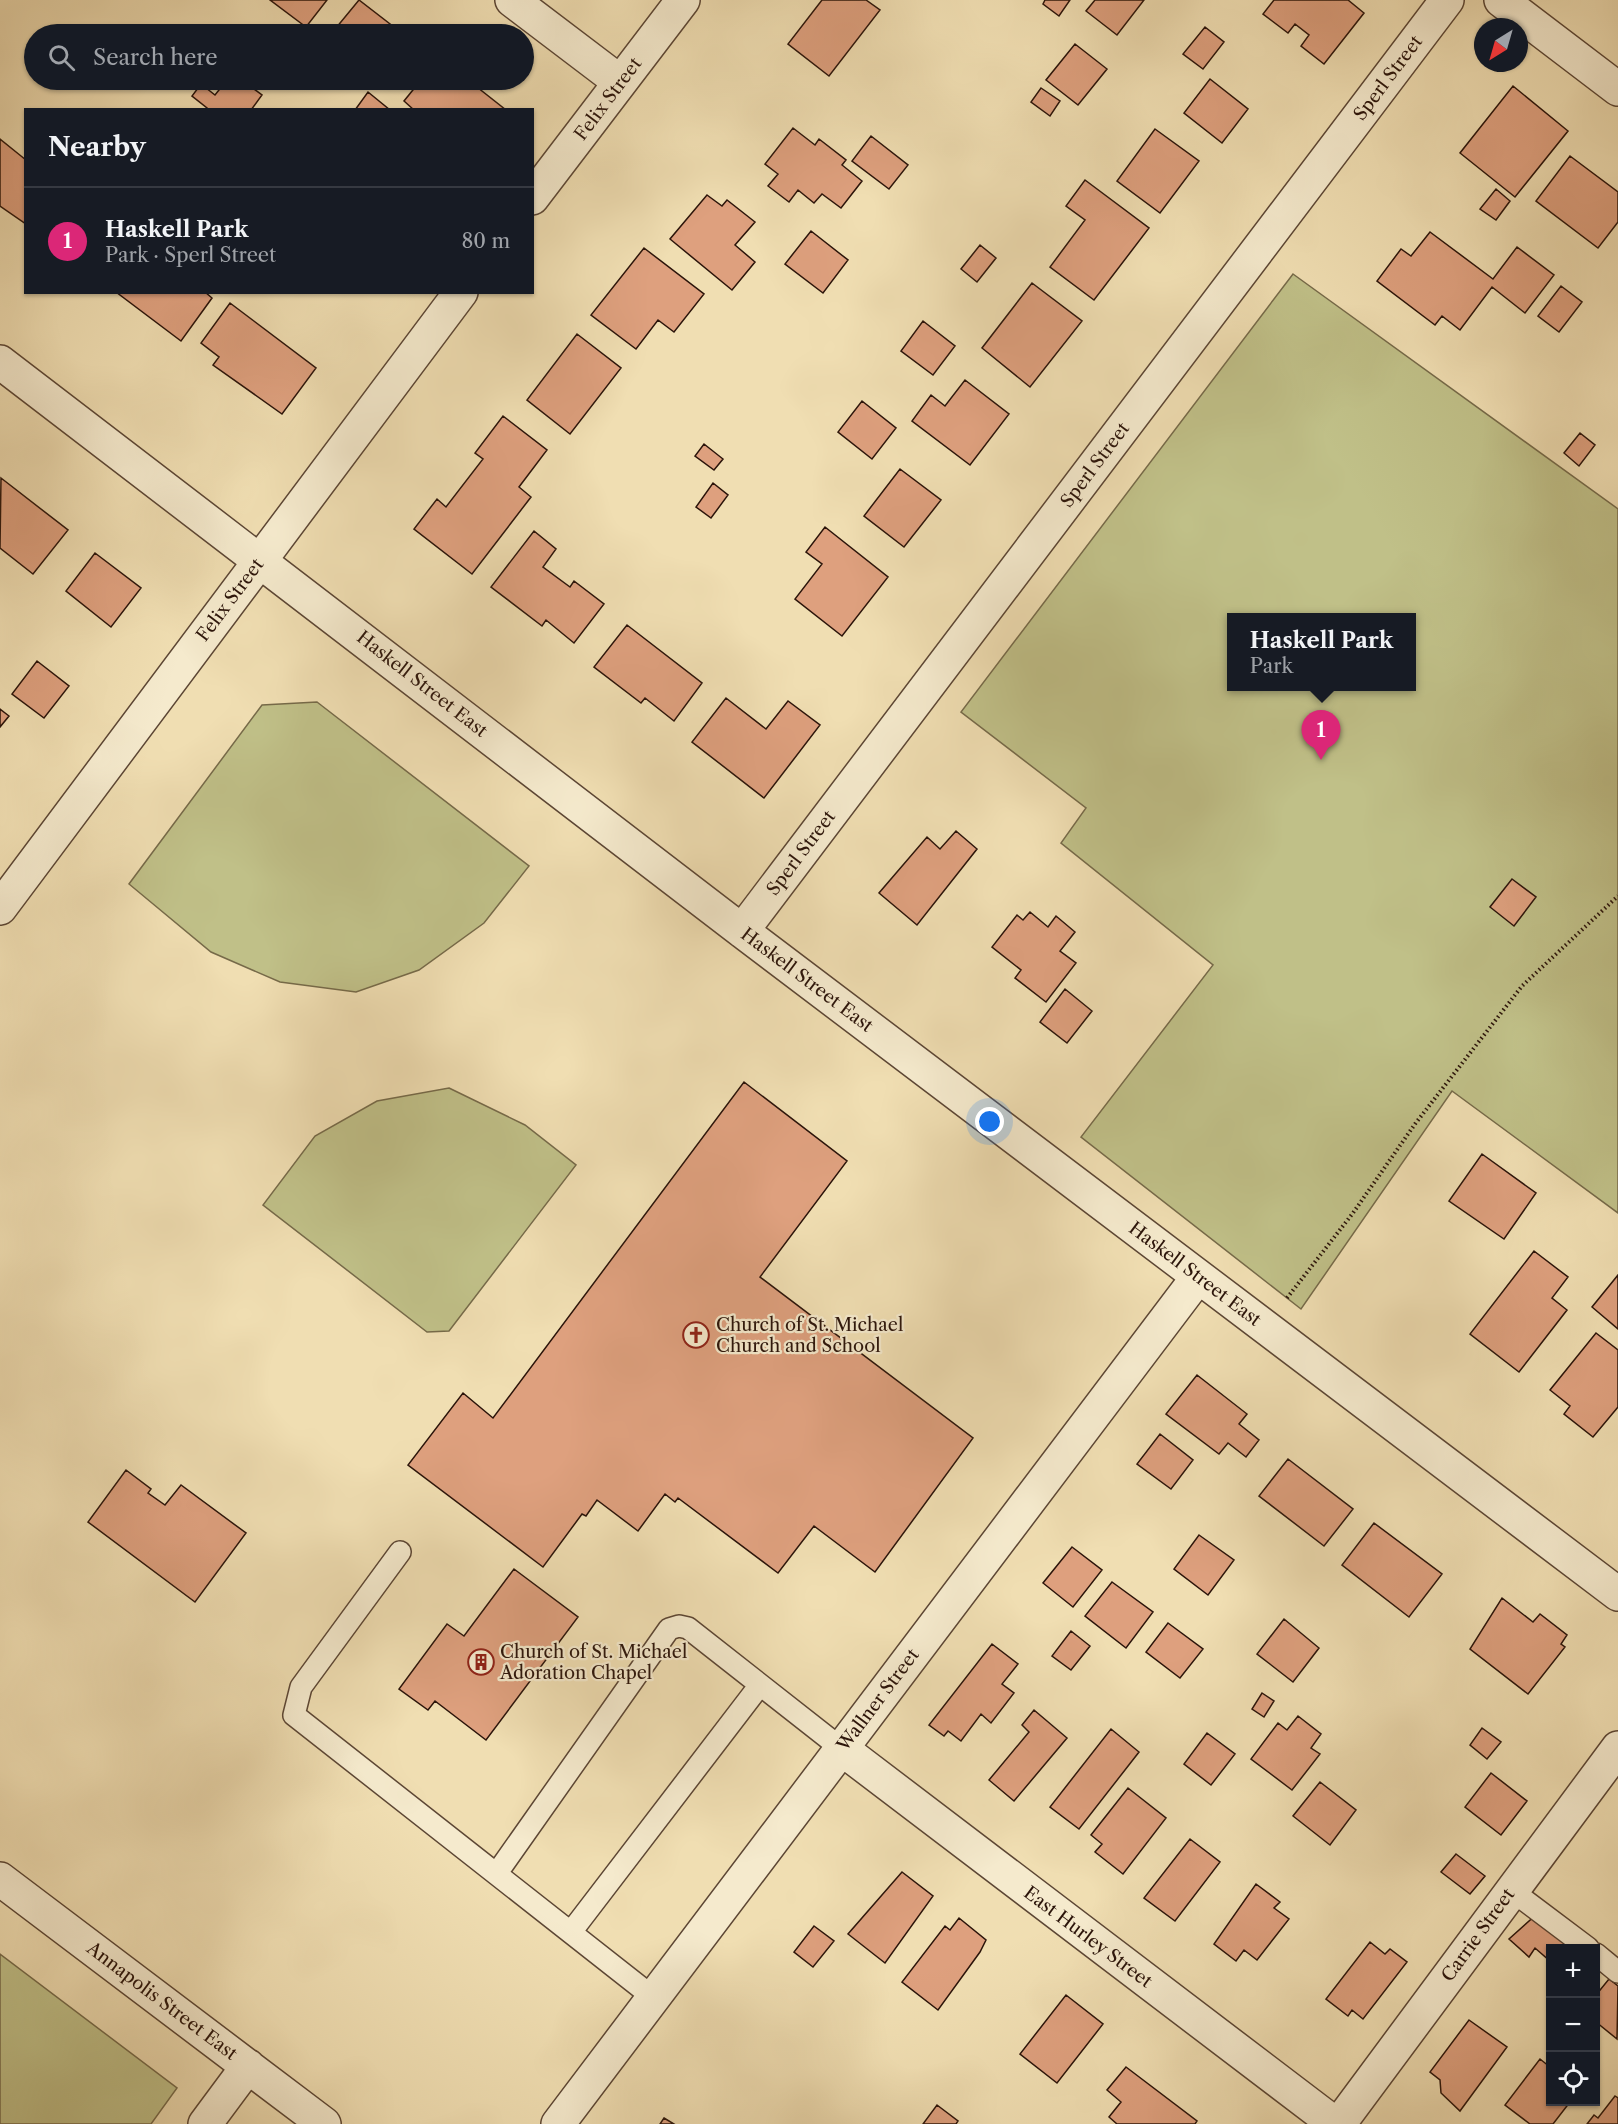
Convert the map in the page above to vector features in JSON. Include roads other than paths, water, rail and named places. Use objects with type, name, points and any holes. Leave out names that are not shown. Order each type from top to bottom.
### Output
[{"type":"street","points":[[512,0],[620,82]]},
{"type":"street","name":"Felix Street","points":[[534,195],[682,0]]},
{"type":"street","name":"Sperl Street","points":[[742,931],[1447,0]]},
{"type":"street","points":[[1501,0],[1618,89]]},
{"type":"street","name":"Felix Street","points":[[0,908],[459,294]]},
{"type":"street","name":"Haskell Street East","points":[[0,362],[260,559],[742,931],[1618,1594]]},
{"type":"street","name":"Wallner Street","points":[[558,2124],[1198,1277]]},
{"type":"street","name":"Carrie Street","points":[[1339,2124],[1618,1748]]},
{"type":"street","name":"East Hurley Street","points":[[842,1749],[1335,2124]]},
{"type":"street","name":"Annapolis Street East","points":[[0,1879],[324,2124]]},
{"type":"street","points":[[206,2124],[248,2066]]},
{"type":"lane","points":[[400,1552],[301,1687],[294,1715],[654,1998]]},
{"type":"lane","points":[[497,1873],[669,1629],[679,1626],[688,1628],[842,1749]]},
{"type":"lane","points":[[571,1932],[760,1685]]},
{"type":"lane","points":[[1511,1890],[1583,1944]]},
{"type":"lane","points":[[1600,1957],[1618,1972]]},
{"type":"place","name":"Haskell Park","points":[[1321,760]]},
{"type":"place","name":"Church of St. Michael Church and School","points":[[696,1335]]},
{"type":"place","name":"Church of St. Michael Adoration Chapel","points":[[481,1662]]}]
